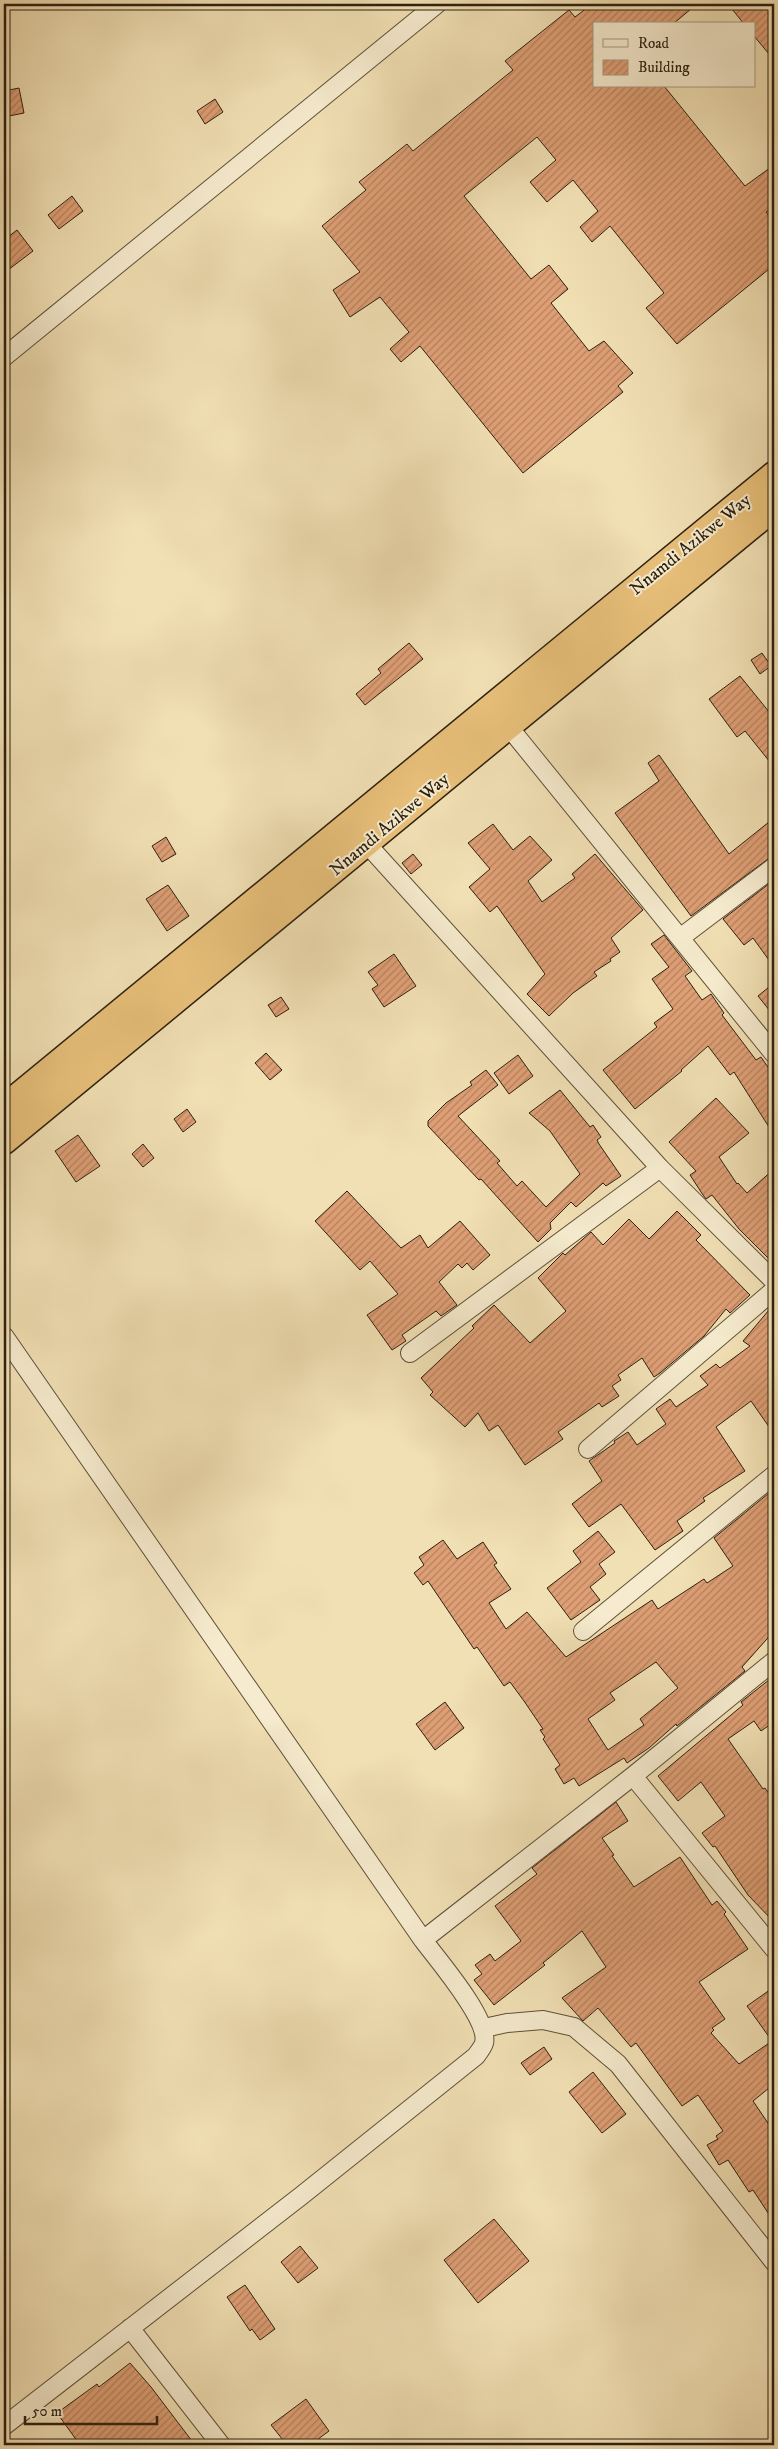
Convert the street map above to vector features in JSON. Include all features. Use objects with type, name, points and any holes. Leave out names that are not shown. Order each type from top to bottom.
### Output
[{"type":"highway","name":"Nnamdi Azikwe Way","points":[[4,1108],[774,475]]},
{"type":"highway","name":"Nnamdi Azikwe Way","points":[[4,1141],[774,506]]},
{"type":"street","points":[[4,357],[437,4]]},
{"type":"street","points":[[508,726],[774,1054]]},
{"type":"street","points":[[366,843],[660,1168],[774,1281]]},
{"type":"street","points":[[680,938],[774,867]]},
{"type":"street","points":[[410,1353],[660,1168]]},
{"type":"street","points":[[588,1449],[774,1290]]},
{"type":"street","points":[[4,1336],[423,1940],[472,2006],[484,2028],[484,2044],[476,2056],[301,2196],[4,2426]]},
{"type":"street","points":[[583,1631],[774,1475]]},
{"type":"street","points":[[423,1940],[633,1776],[774,1661]]},
{"type":"street","points":[[633,1776],[774,1949]]},
{"type":"street","points":[[484,2028],[507,2023],[542,2020],[574,2027],[618,2064],[774,2262]]},
{"type":"street","points":[[130,2328],[221,2445]]},
{"type":"building","points":[[592,4],[697,4],[675,22],[593,22],[593,88],[666,88],[745,186],[774,165],[774,207],[766,212],[774,222],[774,265],[677,344],[646,308],[664,293],[610,226],[592,242],[580,227],[598,211],[573,180],[547,202],[530,182],[556,160],[537,137],[464,196],[531,279],[549,265],[568,289],[551,303],[589,351],[604,341],[633,373],[618,386],[623,392],[523,473],[420,346],[401,362],[390,349],[409,332],[380,297],[350,317],[333,290],[360,272],[322,226],[366,190],[359,182],[407,144],[413,151],[513,70],[505,61],[569,10],[575,17]]},
{"type":"building","points":[[728,4],[774,4],[774,60],[756,38],[756,22],[742,22]]},
{"type":"building","points":[[19,88],[24,113],[4,117],[4,91]]},
{"type":"building","points":[[215,99],[223,112],[205,124],[197,111]]},
{"type":"building","points":[[72,196],[83,211],[59,229],[48,215]]},
{"type":"building","points":[[17,230],[33,251],[4,273],[4,240]]},
{"type":"building","points":[[409,643],[423,659],[365,705],[356,694],[381,673],[378,669]]},
{"type":"building","points":[[762,653],[771,666],[760,674],[751,660]]},
{"type":"building","points":[[740,676],[774,718],[774,767],[745,731],[737,737],[709,699]]},
{"type":"building","points":[[659,755],[729,854],[774,818],[774,857],[768,859],[691,916],[615,813],[659,781],[648,763]]},
{"type":"building","points":[[493,824],[513,850],[530,836],[552,860],[528,881],[542,902],[575,878],[572,874],[595,854],[643,910],[611,938],[620,952],[610,959],[611,961],[594,972],[597,976],[573,993],[549,1016],[527,994],[545,974],[497,906],[490,912],[469,887],[490,869],[468,843]]},
{"type":"building","points":[[166,837],[176,854],[162,862],[152,846]]},
{"type":"building","points":[[413,854],[422,865],[411,874],[402,863]]},
{"type":"building","points":[[774,880],[774,967],[753,938],[744,945],[723,919]]},
{"type":"building","points":[[168,885],[189,916],[167,931],[146,899]]},
{"type":"building","points":[[664,935],[692,971],[685,976],[702,1000],[711,994],[724,1013],[722,1015],[756,1060],[761,1057],[774,1076],[774,1135],[734,1072],[730,1075],[708,1046],[682,1071],[635,1109],[603,1070],[657,1027],[654,1023],[673,1009],[652,979],[669,967],[651,944]]},
{"type":"building","points":[[394,954],[416,986],[384,1007],[372,989],[378,985],[368,972]]},
{"type":"building","points":[[774,983],[774,1016],[758,996]]},
{"type":"building","points":[[281,997],[289,1009],[276,1017],[268,1005]]},
{"type":"building","points":[[266,1053],[282,1070],[270,1080],[255,1063]]},
{"type":"building","points":[[518,1055],[533,1076],[509,1094],[494,1073]]},
{"type":"building","points":[[486,1070],[498,1085],[458,1116],[500,1161],[497,1163],[517,1186],[522,1181],[546,1207],[580,1174],[550,1131],[529,1113],[560,1090],[590,1127],[593,1125],[601,1137],[597,1140],[599,1144],[621,1176],[606,1186],[603,1183],[576,1207],[571,1202],[550,1223],[551,1229],[538,1242],[481,1179],[479,1180],[428,1126],[428,1121],[446,1103],[472,1085],[470,1082]]},
{"type":"building","points":[[716,1098],[749,1133],[719,1157],[737,1184],[747,1193],[774,1169],[774,1264],[739,1229],[712,1195],[706,1199],[690,1175],[696,1171],[669,1142]]},
{"type":"building","points":[[187,1109],[196,1122],[183,1132],[174,1119]]},
{"type":"building","points":[[78,1135],[100,1166],[76,1182],[55,1151]]},
{"type":"building","points":[[143,1144],[154,1158],[143,1167],[132,1154]]},
{"type":"building","points":[[347,1191],[401,1248],[420,1235],[428,1248],[460,1221],[490,1255],[473,1270],[467,1263],[462,1268],[458,1264],[439,1282],[457,1305],[441,1316],[436,1311],[402,1335],[406,1341],[392,1350],[367,1315],[398,1294],[370,1261],[360,1270],[315,1221]]},
{"type":"building","points":[[677,1211],[701,1235],[696,1240],[750,1295],[730,1313],[726,1309],[704,1336],[660,1373],[654,1377],[642,1358],[618,1375],[621,1380],[612,1386],[619,1396],[602,1407],[599,1403],[558,1432],[563,1439],[525,1465],[498,1425],[489,1431],[478,1413],[465,1427],[430,1395],[433,1392],[421,1378],[474,1328],[472,1326],[494,1305],[530,1343],[566,1311],[538,1278],[563,1253],[565,1255],[591,1232],[603,1245],[629,1219],[649,1239]]},
{"type":"building","points":[[774,1304],[774,1434],[751,1401],[716,1427],[745,1471],[703,1498],[705,1501],[677,1521],[683,1531],[655,1550],[621,1504],[589,1527],[572,1504],[602,1481],[589,1461],[628,1432],[637,1445],[666,1424],[656,1409],[670,1399],[676,1407],[708,1385],[700,1376],[716,1364],[720,1368],[750,1346],[743,1341]]},
{"type":"building","points":[[774,1489],[774,1631],[742,1667],[745,1671],[677,1726],[676,1724],[649,1748],[627,1763],[624,1758],[579,1786],[574,1778],[564,1784],[555,1769],[560,1765],[543,1739],[545,1737],[540,1730],[543,1729],[524,1701],[510,1682],[504,1686],[477,1647],[474,1649],[428,1581],[423,1585],[414,1573],[424,1565],[419,1557],[443,1540],[457,1559],[483,1542],[497,1563],[494,1565],[511,1589],[489,1603],[506,1629],[527,1612],[566,1657],[652,1600],[658,1609],[704,1579],[707,1583],[733,1566],[714,1538]],"holes":[[[656,1662],[678,1688],[640,1719],[644,1725],[608,1750],[588,1719],[615,1700],[610,1693]]]},
{"type":"building","points":[[598,1531],[615,1552],[599,1564],[606,1574],[590,1587],[600,1600],[571,1620],[547,1588],[581,1562],[573,1551]]},
{"type":"building","points":[[774,1676],[774,1722],[761,1731],[754,1721],[728,1739],[763,1789],[765,1788],[774,1801],[774,1922],[748,1895],[715,1846],[713,1847],[702,1833],[725,1816],[701,1782],[678,1801],[658,1776],[743,1705],[741,1702]]},
{"type":"building","points":[[445,1702],[464,1728],[435,1750],[416,1724]]},
{"type":"building","points":[[616,1802],[628,1821],[602,1838],[634,1887],[680,1857],[712,1905],[717,1901],[726,1912],[724,1914],[748,1949],[699,1982],[725,2019],[712,2028],[714,2030],[711,2033],[739,2064],[772,2041],[747,2006],[774,1987],[774,2084],[753,2101],[774,2132],[774,2222],[753,2190],[749,2192],[728,2160],[719,2165],[707,2145],[718,2139],[716,2136],[723,2131],[698,2095],[682,2106],[636,2043],[631,2047],[598,2008],[583,2021],[562,1998],[606,1967],[582,1931],[543,1963],[545,1965],[494,2005],[474,1980],[482,1974],[475,1965],[490,1954],[495,1961],[521,1941],[495,1906],[537,1874],[532,1868]]},
{"type":"building","points":[[544,2047],[552,2059],[530,2075],[521,2063]]},
{"type":"building","points":[[593,2072],[626,2114],[602,2133],[569,2092]]},
{"type":"building","points":[[494,2219],[529,2261],[478,2303],[444,2260]]},
{"type":"building","points":[[300,2246],[318,2268],[298,2283],[281,2262]]},
{"type":"building","points":[[245,2285],[275,2329],[260,2340],[252,2329],[250,2331],[227,2297]]},
{"type":"building","points":[[130,2363],[151,2387],[195,2445],[80,2445],[57,2413],[97,2384],[99,2387]]},
{"type":"building","points":[[306,2399],[329,2431],[310,2445],[287,2445],[271,2425]]}]
